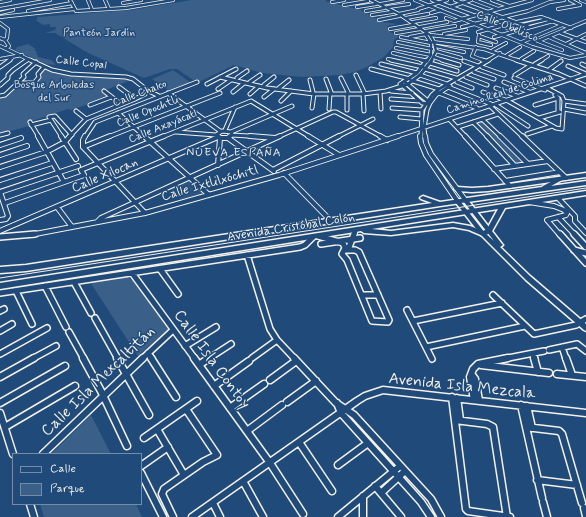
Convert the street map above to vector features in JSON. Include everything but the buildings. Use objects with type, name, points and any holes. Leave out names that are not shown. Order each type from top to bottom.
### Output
[{"type":"main road","points":[[457,189],[475,190],[510,186],[563,176],[586,176]]},
{"type":"main road","points":[[539,190],[563,176]]},
{"type":"main road","name":"Avenida Cristóbal Colón","points":[[0,270],[26,268],[586,183]]},
{"type":"main road","name":"Avenida Cristóbal Colón","points":[[0,286],[586,193]]},
{"type":"main road","points":[[424,198],[440,204]]},
{"type":"main road","points":[[466,201],[474,211],[486,233]]},
{"type":"main road","points":[[458,202],[466,213],[496,241],[517,264],[584,322],[586,328]]},
{"type":"main road","points":[[486,233],[502,206]]},
{"type":"main road","points":[[357,230],[373,233],[391,233],[453,225],[486,233]]},
{"type":"street","points":[[0,2],[10,0]]},
{"type":"street","points":[[0,9],[50,0]]},
{"type":"street","points":[[88,0],[92,10]]},
{"type":"street","points":[[105,0],[109,9]]},
{"type":"street","points":[[126,8],[122,1],[141,0]]},
{"type":"street","points":[[0,17],[75,10],[126,8],[171,0]]},
{"type":"street","points":[[332,2],[344,0]]},
{"type":"street","points":[[344,5],[370,0],[413,23]]},
{"type":"street","points":[[357,7],[403,0]]},
{"type":"street","name":"Calle Obelisco","points":[[416,0],[532,47],[554,54],[570,58],[586,54]]},
{"type":"street","points":[[432,0],[473,15]]},
{"type":"street","points":[[379,20],[447,0]]},
{"type":"street","points":[[455,0],[528,27]]},
{"type":"street","points":[[406,18],[429,14],[473,0],[498,9]]},
{"type":"street","points":[[492,0],[509,6]]},
{"type":"street","points":[[446,18],[454,21],[532,0]]},
{"type":"street","points":[[462,27],[501,16],[519,13],[550,2],[564,0]]},
{"type":"street","points":[[558,9],[580,5],[570,0]]},
{"type":"street","points":[[581,0],[586,2]]},
{"type":"street","points":[[17,15],[71,1],[75,10]]},
{"type":"street","points":[[366,11],[409,4]]},
{"type":"street","points":[[505,7],[519,13]]},
{"type":"street","points":[[386,8],[406,18],[420,28],[433,43],[436,51]]},
{"type":"street","points":[[0,13],[13,10]]},
{"type":"street","points":[[372,15],[392,12]]},
{"type":"street","points":[[479,34],[488,29],[541,17],[571,28]]},
{"type":"street","points":[[390,29],[436,18]]},
{"type":"street","points":[[523,25],[548,19]]},
{"type":"street","points":[[487,20],[532,38]]},
{"type":"street","points":[[494,38],[528,27],[554,21]]},
{"type":"street","points":[[554,54],[562,50],[538,41],[586,21]]},
{"type":"street","points":[[396,34],[446,22]]},
{"type":"street","points":[[504,22],[509,24]]},
{"type":"street","points":[[0,23],[8,30],[7,38],[5,40]]},
{"type":"street","points":[[522,42],[562,24]]},
{"type":"street","points":[[580,24],[586,26]]},
{"type":"street","points":[[407,38],[427,35],[455,26]]},
{"type":"street","points":[[438,36],[466,30]]},
{"type":"street","points":[[560,33],[586,42]]},
{"type":"street","points":[[479,34],[478,42],[491,45]]},
{"type":"street","points":[[479,34],[496,42],[486,48]]},
{"type":"street","points":[[566,44],[586,34]]},
{"type":"street","points":[[427,35],[468,39]]},
{"type":"street","points":[[461,38],[471,36]]},
{"type":"street","points":[[401,37],[433,43],[464,52]]},
{"type":"street","points":[[549,37],[586,54]]},
{"type":"street","points":[[0,38],[5,40],[9,46],[7,48]]},
{"type":"street","points":[[398,42],[432,49]]},
{"type":"street","points":[[433,43],[476,47],[502,54],[550,69],[586,86]]},
{"type":"street","points":[[433,43],[486,48],[572,79]]},
{"type":"street","points":[[432,56],[433,43]]},
{"type":"street","points":[[493,50],[506,43]]},
{"type":"street","points":[[532,47],[543,43]]},
{"type":"street","name":"Calle Copal","points":[[0,46],[22,55],[44,67],[72,74],[126,77],[133,79],[147,90],[160,96]]},
{"type":"street","points":[[476,47],[472,56],[486,61]]},
{"type":"street","points":[[466,201],[431,154],[426,143],[424,126],[428,103],[432,95],[486,61],[520,47]]},
{"type":"street","points":[[396,48],[459,64]]},
{"type":"street","points":[[222,76],[244,83],[291,91],[314,93],[380,92],[386,91],[411,80],[419,74],[436,51]]},
{"type":"street","points":[[436,51],[461,58]]},
{"type":"street","points":[[521,60],[534,51]]},
{"type":"street","points":[[393,53],[429,62],[456,71]]},
{"type":"street","points":[[457,80],[466,77],[502,54]]},
{"type":"street","points":[[0,59],[22,55]]},
{"type":"street","points":[[486,55],[493,57]]},
{"type":"street","points":[[0,68],[13,56]]},
{"type":"street","points":[[535,64],[548,56]]},
{"type":"street","points":[[0,85],[8,78],[8,75],[12,70],[28,58]]},
{"type":"street","points":[[388,59],[424,68],[457,80],[472,88]]},
{"type":"street","points":[[464,61],[478,66]]},
{"type":"street","points":[[550,69],[561,61]]},
{"type":"street","points":[[2,95],[24,77],[22,74],[36,62]]},
{"type":"street","points":[[381,64],[419,74],[448,85],[491,105],[498,114],[563,176]]},
{"type":"street","points":[[582,64],[586,66]]},
{"type":"street","points":[[515,74],[531,65]]},
{"type":"street","points":[[568,66],[585,73]]},
{"type":"street","points":[[17,83],[34,83],[39,77],[38,74],[44,67]]},
{"type":"street","points":[[482,67],[504,75]]},
{"type":"street","points":[[207,84],[236,69]]},
{"type":"street","points":[[371,69],[411,80],[478,108]]},
{"type":"street","points":[[237,78],[247,71]]},
{"type":"street","points":[[474,72],[494,79]]},
{"type":"street","name":"Camino Real de Colima","points":[[420,128],[572,79],[585,73]]},
{"type":"street","points":[[356,74],[364,93],[364,111]]},
{"type":"street","points":[[250,82],[260,75]]},
{"type":"street","points":[[222,76],[280,88],[314,93]]},
{"type":"street","points":[[264,85],[274,77]]},
{"type":"street","points":[[466,77],[487,85]]},
{"type":"street","points":[[341,78],[347,93],[347,110]]},
{"type":"street","points":[[483,92],[508,100],[541,118],[552,126],[563,129],[564,100],[562,96],[514,78]]},
{"type":"street","points":[[326,79],[331,93],[329,109]]},
{"type":"street","points":[[218,89],[231,80]]},
{"type":"street","points":[[280,88],[289,80]]},
{"type":"street","points":[[310,80],[314,93],[312,108]]},
{"type":"street","name":"Calle Chalco","points":[[83,147],[83,140],[94,122],[197,82]]},
{"type":"street","points":[[504,82],[529,92]]},
{"type":"street","points":[[233,92],[244,83]]},
{"type":"street","points":[[404,84],[420,101]]},
{"type":"street","points":[[364,93],[404,84],[418,93],[428,103]]},
{"type":"street","points":[[250,94],[259,86]]},
{"type":"street","points":[[119,87],[135,99]]},
{"type":"street","points":[[496,88],[517,96]]},
{"type":"street","points":[[544,88],[558,98]]},
{"type":"street","name":"Camino Real de Colima","points":[[452,118],[478,108],[496,105],[517,96],[544,88]]},
{"type":"street","points":[[264,97],[274,89]]},
{"type":"street","points":[[0,167],[46,152],[65,142],[86,119],[135,99],[145,94],[147,90]]},
{"type":"street","points":[[104,91],[121,104]]},
{"type":"street","points":[[280,101],[291,91]]},
{"type":"street","points":[[386,91],[412,93]]},
{"type":"street","points":[[439,91],[422,110],[420,119],[421,143],[426,155],[458,202]]},
{"type":"street","points":[[380,92],[381,109]]},
{"type":"street","points":[[168,93],[220,131],[225,130],[231,133],[276,138]]},
{"type":"street","name":"Calle Opochtli","points":[[83,147],[220,93]]},
{"type":"street","points":[[418,93],[432,95]]},
{"type":"street","points":[[90,105],[112,97]]},
{"type":"street","points":[[535,105],[558,98]]},
{"type":"street","points":[[558,98],[558,112]]},
{"type":"street","points":[[391,99],[428,103]]},
{"type":"street","points":[[564,100],[586,104]]},
{"type":"street","name":"Calle Axayácatl","points":[[64,182],[84,175],[81,170],[99,162],[252,101],[274,114]]},
{"type":"street","points":[[496,105],[528,126]]},
{"type":"street","points":[[228,138],[231,133],[292,106]]},
{"type":"street","points":[[225,130],[235,107]]},
{"type":"street","points":[[392,108],[422,110]]},
{"type":"street","points":[[76,111],[86,119]]},
{"type":"street","points":[[541,118],[564,111],[586,113]]},
{"type":"street","points":[[98,222],[101,218],[137,203],[332,112],[336,112],[387,140]]},
{"type":"street","points":[[118,113],[209,195]]},
{"type":"street","points":[[274,114],[339,155]]},
{"type":"street","points":[[458,127],[498,114]]},
{"type":"street","points":[[72,134],[55,116],[49,117],[76,159]]},
{"type":"street","points":[[400,118],[420,119]]},
{"type":"street","points":[[452,118],[504,181],[510,186]]},
{"type":"street","points":[[272,170],[373,119]]},
{"type":"street","points":[[482,119],[527,163]]},
{"type":"street","points":[[5,203],[64,182],[30,124],[51,120]]},
{"type":"street","points":[[473,122],[514,165]]},
{"type":"street","points":[[528,134],[552,126]]},
{"type":"street","name":"Calle Ixtlilxóchitl","points":[[0,237],[29,236],[145,213],[279,175],[420,128]]},
{"type":"street","points":[[218,165],[218,137],[220,131]]},
{"type":"street","points":[[174,132],[228,138],[279,175]]},
{"type":"street","points":[[0,135],[8,133]]},
{"type":"street","name":"Calle Xilocan","points":[[0,231],[117,182],[218,137]]},
{"type":"street","points":[[0,145],[21,138]]},
{"type":"street","points":[[0,154],[27,146]]},
{"type":"street","points":[[83,147],[99,162],[145,213]]},
{"type":"street","points":[[494,169],[548,161]]},
{"type":"street","points":[[0,180],[52,163]]},
{"type":"street","points":[[0,220],[6,219],[8,216],[5,203],[0,192],[78,166]]},
{"type":"street","points":[[284,173],[331,221]]},
{"type":"street","points":[[504,181],[563,176]]},
{"type":"street","points":[[454,195],[455,193],[461,194]]},
{"type":"street","points":[[558,198],[575,216],[575,221],[586,233]]},
{"type":"street","points":[[529,202],[562,208],[567,213],[566,215],[547,220],[586,263]]},
{"type":"street","points":[[554,206],[563,203]]},
{"type":"street","points":[[57,207],[72,227]]},
{"type":"street","points":[[558,217],[586,247]]},
{"type":"street","points":[[347,250],[357,230]]},
{"type":"street","points":[[0,293],[300,247],[315,237],[343,243],[347,250]]},
{"type":"street","points":[[321,244],[360,238]]},
{"type":"street","points":[[347,250],[355,250],[359,252],[389,320],[388,322],[373,322],[347,260],[342,254],[342,251],[347,250]]},
{"type":"street","points":[[574,250],[586,253]]},
{"type":"street","points":[[247,255],[270,329],[277,340],[336,403],[405,471],[431,500],[441,517]]},
{"type":"street","points":[[160,269],[178,294]]},
{"type":"street","name":"Calle Isla Contoy","points":[[132,273],[270,463],[303,514]]},
{"type":"street","points":[[74,282],[125,369],[125,375],[149,416]]},
{"type":"street","points":[[45,286],[101,391],[102,397],[127,446]]},
{"type":"street","points":[[16,291],[32,324]]},
{"type":"street","points":[[362,295],[378,295]]},
{"type":"street","points":[[494,295],[532,333],[537,334],[584,322]]},
{"type":"street","points":[[413,321],[502,303]]},
{"type":"street","points":[[408,310],[432,359]]},
{"type":"street","points":[[0,331],[12,324]]},
{"type":"street","points":[[426,347],[526,326]]},
{"type":"street","points":[[185,346],[216,327]]},
{"type":"street","points":[[0,354],[47,328]]},
{"type":"street","name":"Calle Isla Mexcaltitán","points":[[44,453],[173,330]]},
{"type":"street","points":[[214,386],[277,340]]},
{"type":"street","points":[[199,365],[231,344]]},
{"type":"street","points":[[477,400],[475,378],[472,375],[473,369],[478,364],[577,344],[586,351]]},
{"type":"street","points":[[0,377],[56,346]]},
{"type":"street","points":[[562,347],[572,375]]},
{"type":"street","points":[[148,353],[176,397]]},
{"type":"street","points":[[533,353],[538,372]]},
{"type":"street","points":[[230,408],[296,361]]},
{"type":"street","points":[[478,364],[549,373]]},
{"type":"street","points":[[0,403],[65,366]]},
{"type":"street","points":[[557,374],[586,377]]},
{"type":"street","points":[[247,431],[316,381]]},
{"type":"street","points":[[5,427],[75,386]]},
{"type":"street","name":"Avenida Isla Mezcala","points":[[192,517],[365,396],[383,390],[586,413]]},
{"type":"street","points":[[454,398],[466,510],[509,517],[493,427],[487,424],[457,420]]},
{"type":"street","points":[[144,438],[197,401]]},
{"type":"street","points":[[524,406],[537,480],[547,517]]},
{"type":"street","points":[[173,517],[162,492],[184,475],[217,455],[186,408]]},
{"type":"street","points":[[344,411],[368,443],[424,506],[431,517]]},
{"type":"street","points":[[0,414],[13,453]]},
{"type":"street","points":[[529,428],[558,431],[562,434],[586,516]]},
{"type":"street","points":[[157,429],[184,475]]},
{"type":"street","points":[[299,442],[332,491]]},
{"type":"street","points":[[338,465],[368,443]]},
{"type":"street","points":[[142,465],[168,447]]},
{"type":"street","points":[[338,517],[400,466]]},
{"type":"street","points":[[381,493],[405,471]]},
{"type":"street","points":[[142,475],[163,517]]},
{"type":"street","points":[[537,480],[577,485]]},
{"type":"street","points":[[243,481],[263,517]]},
{"type":"street","points":[[375,486],[400,517]]},
{"type":"street","points":[[363,496],[363,517]]},
{"type":"street","points":[[212,503],[220,517]]},
{"type":"street","points":[[30,505],[34,517]]},
{"type":"shaded area","points":[[189,181],[203,194],[181,200],[170,189]]},
{"type":"green space","name":"Panteón Jardín","points":[[191,0],[327,0],[325,1],[361,10],[382,22],[398,24],[387,26],[390,32],[398,37],[394,40],[393,47],[384,57],[355,72],[341,75],[301,77],[262,73],[234,65],[199,82],[193,80],[177,69],[170,69],[144,78],[88,53],[55,33],[45,33],[55,30],[56,27],[50,27],[50,24],[43,25],[35,20],[37,20],[37,17],[132,10]]},
{"type":"green space","points":[[28,44],[36,49],[34,50],[36,51],[38,57],[51,60],[56,65],[46,64],[15,50],[17,47]]},
{"type":"green space","name":"Bosque Arboledas del Sur","points":[[46,68],[56,71],[126,78],[131,80],[103,91],[109,97],[29,122],[29,126],[0,134],[0,96],[5,96],[17,84],[35,83],[41,77],[41,74]]},
{"type":"green space","points":[[173,70],[191,83],[170,91],[152,79]]},
{"type":"green space","points":[[482,120],[523,162],[515,163],[476,122]]},
{"type":"green space","points":[[124,276],[134,280],[169,328],[138,356],[90,282]]},
{"type":"green space","points":[[91,415],[110,453],[52,453]]},
{"type":"green space","points":[[40,505],[136,505],[142,517],[44,517]]},
{"type":"tram line","points":[[0,278],[586,188]]},
{"type":"district","name":"NUEVA ESPAÑA","points":[[234,153]]}]
